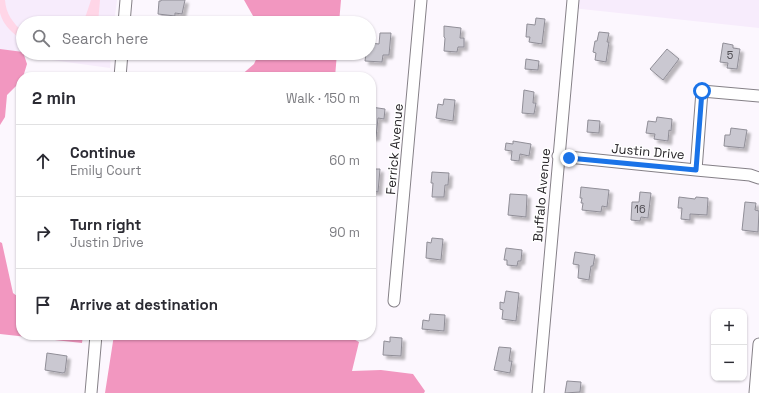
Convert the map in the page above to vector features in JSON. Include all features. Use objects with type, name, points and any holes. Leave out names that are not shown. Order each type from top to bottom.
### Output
[{"type":"street","points":[[125,16],[126,0]]},
{"type":"street","name":"Ferrick Avenue","points":[[394,301],[421,0]]},
{"type":"street","name":"Buffalo Avenue","points":[[538,393],[573,0]]},
{"type":"street","points":[[120,72],[121,60]]},
{"type":"street","points":[[696,170],[702,91],[759,96]]},
{"type":"street","name":"Justin Drive","points":[[558,156],[759,178]]},
{"type":"street","points":[[91,393],[96,340]]},
{"type":"street","points":[[755,393],[759,344]]},
{"type":"shaded area","points":[[0,0],[117,0],[115,16],[16,16],[16,55],[0,53]]},
{"type":"shaded area","points":[[0,0],[5,0],[7,10],[16,25],[16,35],[3,21],[0,13]]},
{"type":"shaded area","points":[[91,0],[100,0],[99,16],[86,15]]},
{"type":"shaded area","points":[[244,0],[341,0],[340,16],[253,16]]},
{"type":"shaded area","points":[[573,0],[759,0],[759,28],[572,8]]},
{"type":"shaded area","points":[[0,49],[16,51],[16,60],[26,60],[27,64],[25,72],[16,72],[16,86],[7,95],[5,117],[0,125]]},
{"type":"shaded area","points":[[51,60],[111,60],[110,68]]},
{"type":"shaded area","points":[[256,60],[336,60],[335,72],[245,72],[254,64]]},
{"type":"shaded area","points":[[0,242],[2,243],[13,293],[16,295],[16,336],[0,334]]},
{"type":"shaded area","points":[[55,340],[82,340],[82,343]]},
{"type":"shaded area","points":[[113,340],[355,340],[359,342],[352,371],[381,370],[413,374],[425,391],[424,393],[105,393]]},
{"type":"building","points":[[185,0],[182,14],[175,13],[175,16],[158,14],[159,1]]},
{"type":"building","points":[[536,18],[545,19],[542,44],[529,42],[530,37],[526,37],[527,24],[535,25]]},
{"type":"building","points":[[444,26],[461,28],[460,38],[464,38],[464,47],[458,47],[457,52],[444,51]]},
{"type":"building","points":[[599,32],[609,33],[606,62],[595,60],[596,53],[593,52],[595,41],[597,41]]},
{"type":"building","points":[[380,33],[391,33],[389,55],[383,55],[382,62],[365,61],[376,60],[376,44],[379,44]]},
{"type":"building","points":[[723,43],[733,45],[733,48],[740,49],[737,69],[727,68],[728,63],[720,62]]},
{"type":"building","points":[[667,49],[679,59],[663,80],[650,69]]},
{"type":"building","points":[[526,59],[539,61],[538,70],[525,69]]},
{"type":"building","points":[[524,90],[534,92],[533,103],[536,103],[534,114],[522,113]]},
{"type":"building","points":[[444,99],[455,100],[453,121],[436,118],[438,104],[443,105]]},
{"type":"building","points":[[376,108],[385,109],[384,119],[378,118],[376,137]]},
{"type":"building","points":[[657,117],[672,119],[668,141],[654,139],[655,134],[646,133],[648,121],[656,122]]},
{"type":"building","points":[[588,120],[600,121],[599,133],[587,132]]},
{"type":"building","points":[[731,128],[747,130],[744,148],[724,146],[725,135],[730,135]]},
{"type":"building","points":[[513,141],[531,144],[529,156],[520,154],[519,161],[511,160],[512,151],[505,150],[506,143],[513,144]]},
{"type":"building","points":[[376,169],[380,169],[378,192],[376,192]]},
{"type":"building","points":[[432,172],[449,173],[448,185],[445,185],[444,197],[432,197]]},
{"type":"building","points":[[581,187],[609,190],[607,207],[602,206],[601,212],[582,210],[583,203],[581,203],[582,198],[580,198]]},
{"type":"building","points":[[640,192],[651,193],[648,218],[641,217],[640,221],[631,220],[632,202],[639,202]]},
{"type":"building","points":[[510,194],[527,195],[526,217],[508,215]]},
{"type":"building","points":[[679,197],[695,199],[696,197],[708,198],[707,215],[690,214],[690,220],[681,219],[682,208],[678,208]]},
{"type":"building","points":[[745,202],[756,203],[755,210],[759,211],[758,232],[742,230]]},
{"type":"building","points":[[432,238],[443,239],[441,260],[426,258],[427,242],[431,243]]},
{"type":"building","points":[[506,248],[522,250],[521,261],[518,261],[517,266],[507,265],[507,260],[504,260]]},
{"type":"building","points":[[575,252],[595,255],[593,266],[591,266],[589,280],[578,278],[579,265],[573,264]]},
{"type":"building","points":[[506,291],[519,293],[516,321],[502,319],[503,310],[500,309],[500,302],[504,303]]},
{"type":"building","points":[[430,314],[445,315],[444,331],[422,329],[423,320],[429,321]]},
{"type":"building","points":[[390,337],[402,338],[401,356],[383,355],[384,341],[390,342]]},
{"type":"building","points":[[499,347],[511,348],[509,361],[512,361],[510,373],[494,370]]},
{"type":"building","points":[[47,353],[67,356],[65,372],[45,370]]},
{"type":"building","points":[[567,381],[581,382],[580,392],[565,393]]},
{"type":"route","points":[[569,158],[696,170],[702,91]]}]
